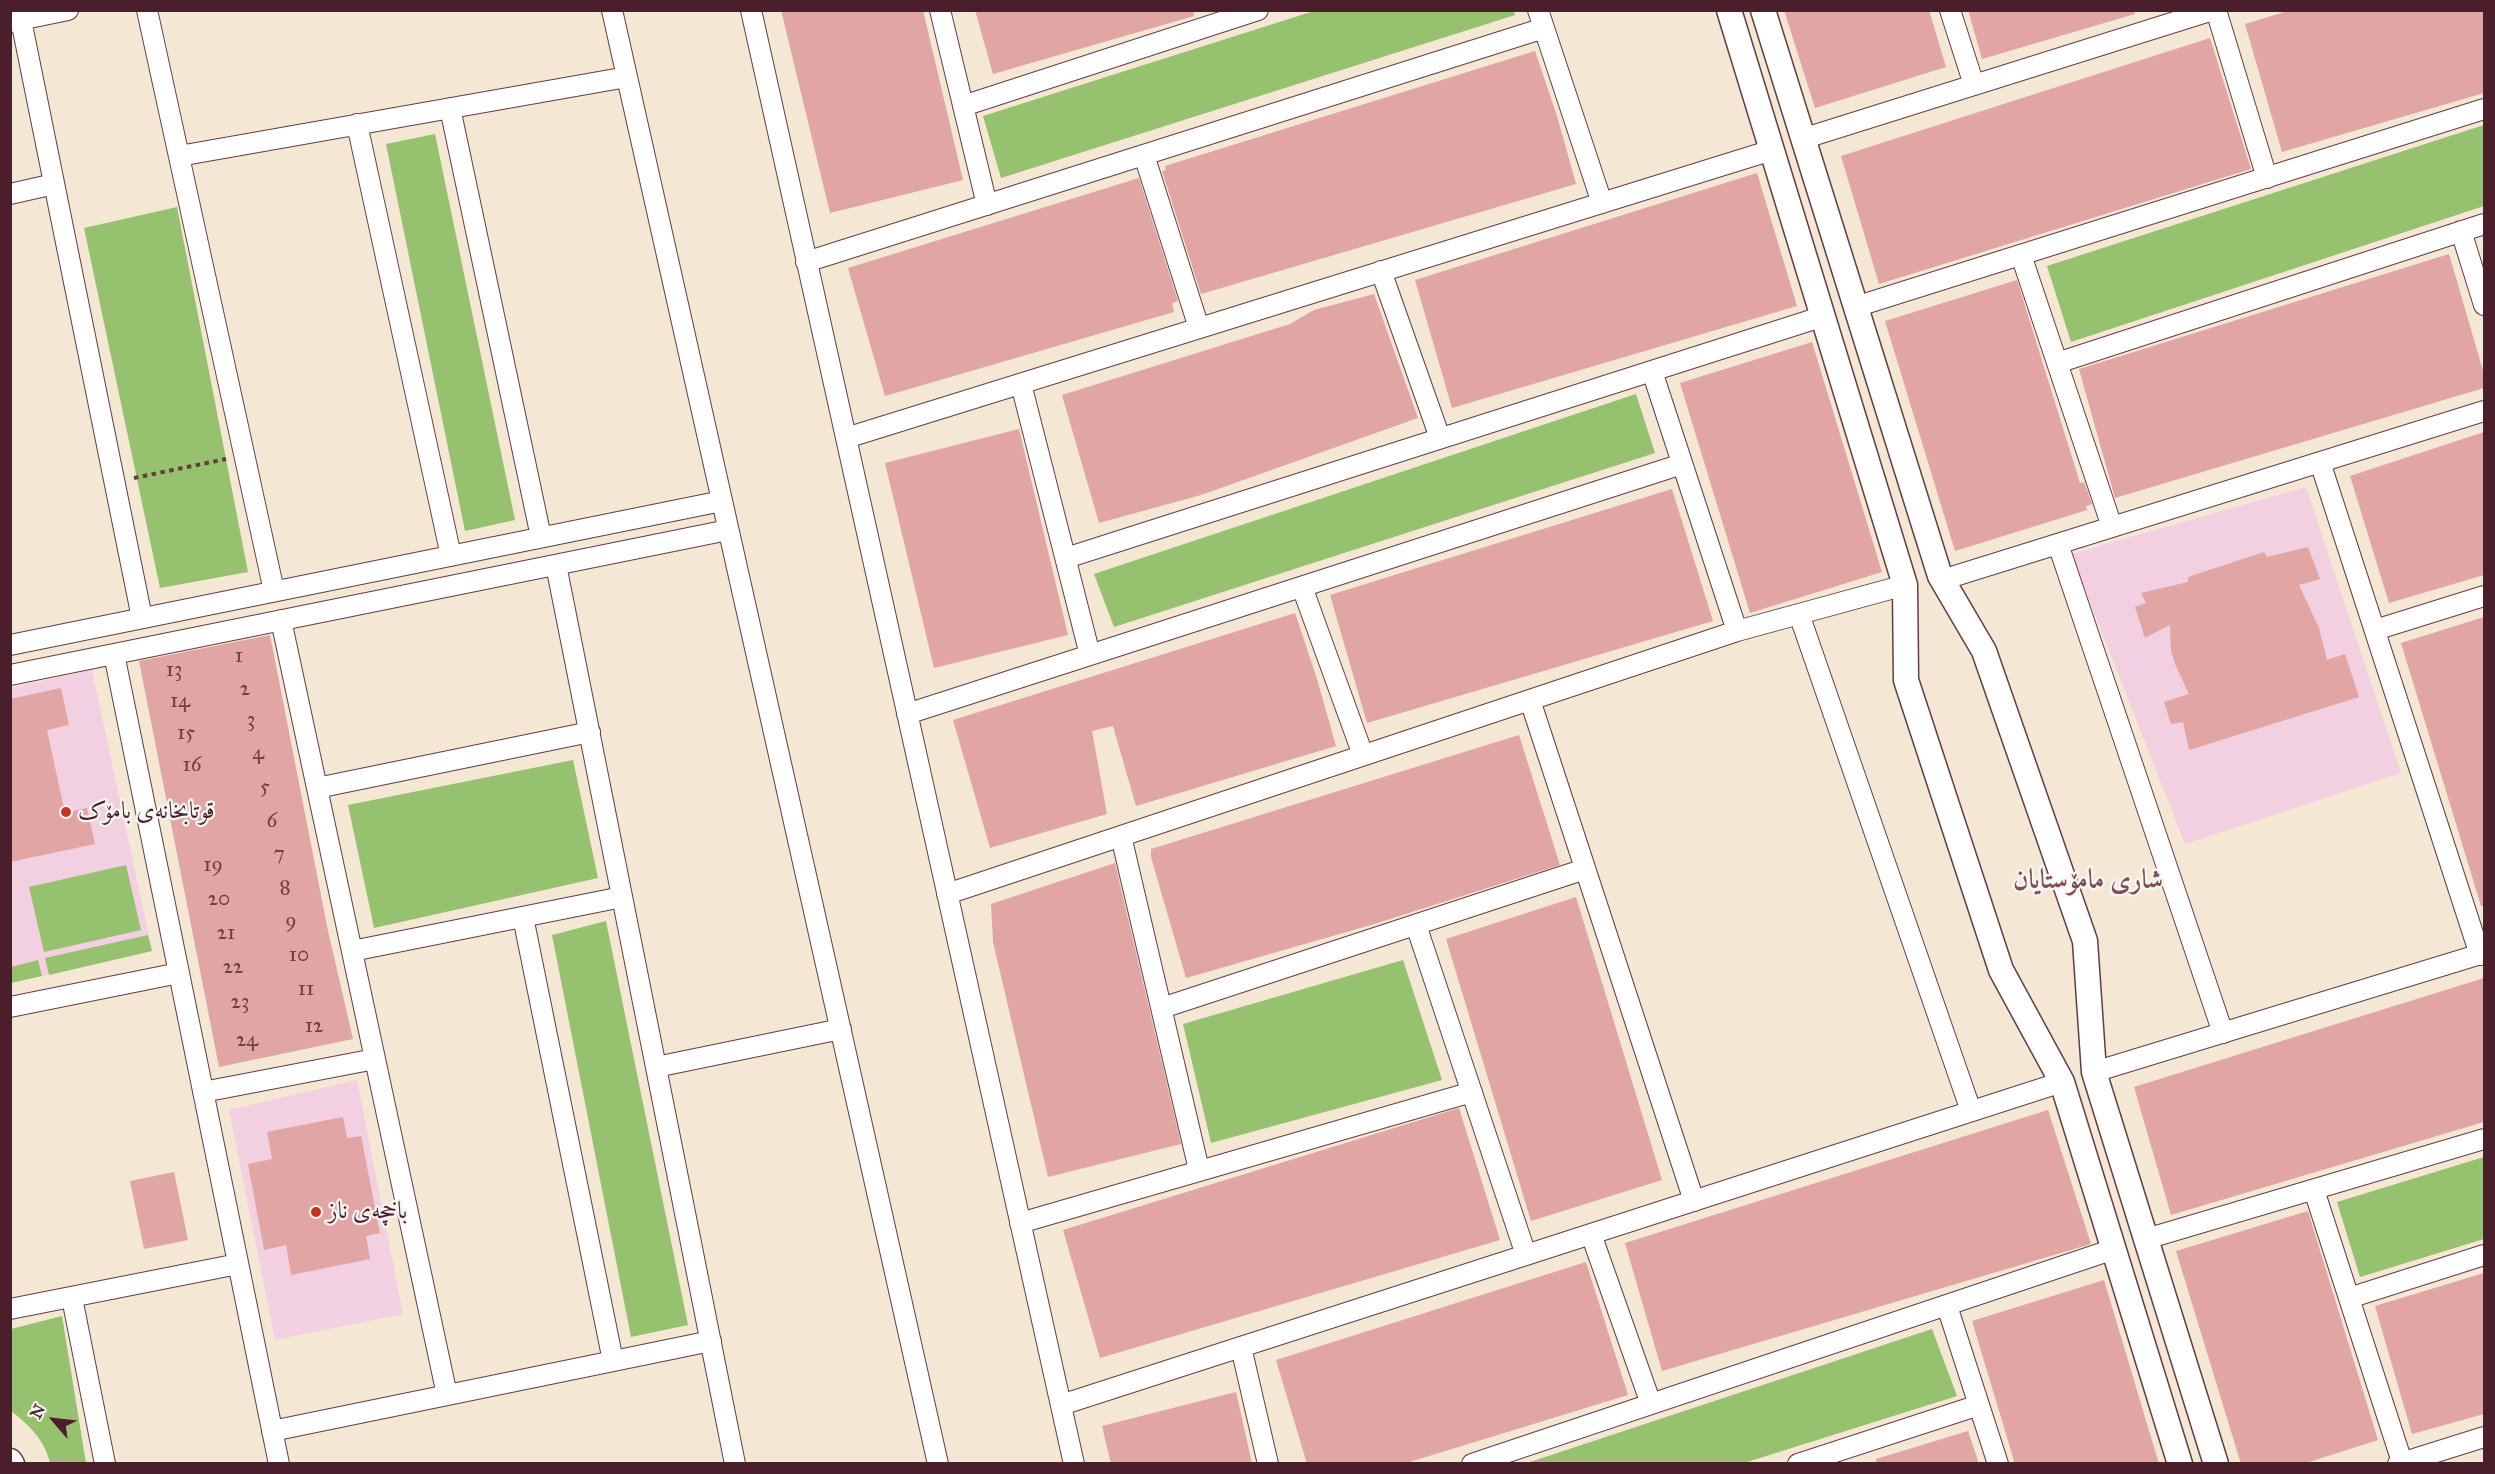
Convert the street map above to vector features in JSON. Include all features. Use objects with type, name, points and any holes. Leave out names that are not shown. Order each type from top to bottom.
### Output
[{"type":"street","points":[[68,10],[16,21],[54,184],[142,618]]},
{"type":"street","points":[[147,10],[274,591]]},
{"type":"street","points":[[612,10],[938,1464]]},
{"type":"street","points":[[751,10],[1074,1464]]},
{"type":"street","points":[[940,10],[987,205]]},
{"type":"street","points":[[963,106],[1258,10]]},
{"type":"street","points":[[1729,10],[1905,585],[1906,680],[2001,970],[2062,1082],[2180,1464]]},
{"type":"street","points":[[1762,10],[1942,580],[1984,651],[2085,940],[2094,1071],[2216,1464]]},
{"type":"street","points":[[1950,10],[1974,85]]},
{"type":"street","points":[[1802,139],[2215,10],[2267,178]]},
{"type":"street","points":[[806,262],[1144,155],[1541,19],[1602,203]]},
{"type":"street","points":[[179,156],[627,77]]},
{"type":"street","points":[[450,108],[541,537]]},
{"type":"street","points":[[1855,307],[2484,109]]},
{"type":"street","points":[[357,124],[451,555]]},
{"type":"street","points":[[846,438],[1772,150]]},
{"type":"street","points":[[1144,155],[1199,328]]},
{"type":"street","points":[[10,194],[54,184]]},
{"type":"street","points":[[1797,231],[1828,220]]},
{"type":"street","points":[[2057,363],[2484,224]]},
{"type":"street","points":[[2461,231],[2484,305]]},
{"type":"street","points":[[2021,255],[2112,527]]},
{"type":"street","points":[[1381,271],[1440,438]]},
{"type":"street","points":[[1066,558],[1824,316]]},
{"type":"street","points":[[1652,371],[1737,631]]},
{"type":"street","points":[[1021,384],[1090,655]]},
{"type":"street","points":[[1942,580],[2484,411]]},
{"type":"street","points":[[2094,1071],[2482,954],[2320,462]]},
{"type":"street","points":[[907,714],[1683,464]]},
{"type":"street","points":[[10,645],[722,501]]},
{"type":"street","points":[[578,530],[584,559]]},
{"type":"street","points":[[10,675],[728,530]]},
{"type":"street","points":[[2058,544],[2223,1033]]},
{"type":"street","points":[[556,565],[735,1464]]},
{"type":"street","points":[[376,571],[383,600]]},
{"type":"street","points":[[947,894],[1737,631],[1905,585]]},
{"type":"street","points":[[1302,587],[1363,755]]},
{"type":"street","points":[[2375,630],[2484,596]]},
{"type":"street","points":[[1799,614],[1971,1111]]},
{"type":"street","points":[[282,620],[447,1395]]},
{"type":"street","points":[[114,654],[279,1464]]},
{"type":"street","points":[[1530,700],[1695,1201]]},
{"type":"street","points":[[317,788],[590,732]]},
{"type":"street","points":[[1120,836],[1199,1170]]},
{"type":"street","points":[[1162,1008],[1586,869]]},
{"type":"street","points":[[352,951],[622,897]]},
{"type":"street","points":[[523,917],[613,1361]]},
{"type":"street","points":[[1416,925],[1526,1256]]},
{"type":"street","points":[[10,1007],[179,973]]},
{"type":"street","points":[[656,1067],[841,1029]]},
{"type":"street","points":[[203,1092],[375,1059]]},
{"type":"street","points":[[1061,1406],[2062,1082]]},
{"type":"street","points":[[1020,1223],[1472,1092]]},
{"type":"street","points":[[2146,1239],[2484,1139]]},
{"type":"street","points":[[2083,1152],[2115,1142]]},
{"type":"street","points":[[2314,1190],[2400,1463],[2484,1437]]},
{"type":"street","points":[[1591,1234],[1651,1404]]},
{"type":"street","points":[[1472,1464],[2114,1249]]},
{"type":"street","points":[[2349,1298],[2484,1255]]},
{"type":"street","points":[[10,1310],[238,1264]]},
{"type":"street","points":[[72,1298],[105,1464]]},
{"type":"street","points":[[1947,1306],[1998,1464]]},
{"type":"street","points":[[272,1431],[711,1341]]},
{"type":"street","points":[[1241,1347],[1268,1464]]},
{"type":"street","points":[[1798,1464],[1979,1406]]},
{"type":"path","points":[[114,482],[244,455]]},
{"type":"shaded area","points":[[2306,487],[2401,773],[2185,844],[2071,554]]},
{"type":"shaded area","name":"قوتابخانەی بامۆک","points":[[92,670],[152,951],[11,983],[10,688]]},
{"type":"shaded area","name":"باخچەی ناز","points":[[357,1080],[403,1314],[275,1340],[229,1110]]},
{"type":"green space","points":[[1314,11],[1514,11],[1515,15],[1001,178],[983,116]]},
{"type":"green space","points":[[2484,125],[2484,206],[2071,342],[2047,266]]},
{"type":"green space","points":[[435,134],[515,520],[465,531],[386,144]]},
{"type":"green space","points":[[177,207],[248,572],[160,588],[84,228]]},
{"type":"green space","points":[[1636,394],[1655,453],[1114,627],[1094,574]]},
{"type":"green space","points":[[573,760],[598,878],[374,928],[348,805]]},
{"type":"green space","points":[[126,865],[141,930],[44,952],[29,887]]},
{"type":"green space","points":[[606,921],[688,1325],[631,1337],[552,935]]},
{"type":"green space","points":[[148,935],[152,951],[49,975],[45,958]]},
{"type":"green space","points":[[38,960],[42,976],[11,983],[11,967]]},
{"type":"green space","points":[[1403,960],[1442,1080],[1211,1143],[1183,1024]]},
{"type":"green space","points":[[2484,1157],[2484,1239],[2360,1277],[2337,1202]]},
{"type":"green space","points":[[62,1316],[86,1463],[50,1463],[44,1447],[35,1434],[11,1411],[11,1329]]},
{"type":"green space","points":[[1932,1329],[1957,1396],[1744,1463],[1527,1463]]},
{"type":"building","points":[[781,10],[923,10],[963,180],[830,213]]},
{"type":"building","points":[[975,10],[1193,10],[1194,16],[993,74]]},
{"type":"building","points":[[1784,10],[1929,10],[1946,67],[1815,108]]},
{"type":"building","points":[[1968,10],[2134,10],[2135,14],[1982,59]]},
{"type":"building","points":[[2291,10],[2484,10],[2484,93],[2282,152],[2245,24]]},
{"type":"building","points":[[2210,38],[2251,169],[1879,284],[1841,156]]},
{"type":"building","points":[[1535,51],[1557,116],[1576,184],[1201,294],[1162,171],[1166,170],[1165,166]]},
{"type":"building","points":[[1757,173],[1797,306],[1452,408],[1415,280]]},
{"type":"building","points":[[1139,178],[1178,301],[1172,303],[1174,312],[885,396],[848,268]]},
{"type":"building","points":[[2449,254],[2484,374],[2484,388],[2115,498],[2079,369]]},
{"type":"building","points":[[2017,280],[2080,483],[2084,482],[2092,504],[2086,506],[2087,510],[1955,551],[1885,321]]},
{"type":"building","points":[[1374,294],[1418,418],[1201,495],[1099,523],[1062,395],[1290,324],[1314,310]]},
{"type":"building","points":[[1812,342],[1882,572],[1750,613],[1680,383]]},
{"type":"building","points":[[1019,429],[1068,635],[934,668],[885,463]]},
{"type":"building","points":[[2484,432],[2484,575],[2389,603],[2350,476]]},
{"type":"building","points":[[1672,489],[1713,621],[1367,723],[1330,595]]},
{"type":"building","points":[[2308,547],[2320,579],[2299,585],[2319,628],[2327,660],[2345,654],[2359,697],[2189,750],[2183,722],[2171,724],[2164,702],[2189,694],[2171,651],[2170,625],[2145,638],[2135,607],[2146,603],[2141,593],[2188,582],[2188,577],[2264,552],[2267,557]]},
{"type":"building","points":[[1295,613],[1336,746],[1136,806],[1113,726],[1092,731],[1107,814],[990,848],[953,720]]},
{"type":"building","points":[[2484,617],[2484,906],[2481,906],[2401,643]]},
{"type":"building","points":[[270,635],[328,931],[353,1039],[219,1067],[139,661]]},
{"type":"building","points":[[61,688],[69,725],[47,730],[65,813],[87,808],[95,844],[10,862],[10,699]]},
{"type":"building","points":[[1519,735],[1560,865],[1371,925],[1186,978],[1151,857],[1151,849]]},
{"type":"building","points":[[1115,863],[1181,1144],[1048,1177],[993,942],[991,904]]},
{"type":"building","points":[[1576,897],[1662,1180],[1531,1221],[1446,939]]},
{"type":"building","points":[[2484,978],[2484,1122],[2171,1215],[2134,1087]]},
{"type":"building","points":[[1459,1108],[1500,1240],[1100,1358],[1063,1230]]},
{"type":"building","points":[[2048,1110],[2091,1244],[1662,1371],[1625,1243]]},
{"type":"building","points":[[343,1117],[347,1138],[361,1136],[380,1233],[366,1236],[370,1259],[291,1275],[286,1245],[264,1250],[248,1164],[272,1159],[267,1132]]},
{"type":"building","points":[[174,1172],[188,1240],[144,1249],[130,1181]]},
{"type":"building","points":[[2308,1211],[2378,1440],[2303,1464],[2241,1464],[2176,1251]]},
{"type":"building","points":[[1586,1262],[1628,1395],[1403,1464],[1307,1464],[1276,1360]]},
{"type":"building","points":[[2484,1273],[2484,1414],[2412,1434],[2375,1306]]},
{"type":"building","points":[[2104,1280],[2159,1464],[2015,1464],[1972,1321]]},
{"type":"building","points":[[1236,1392],[1252,1464],[1111,1464],[1102,1426]]},
{"type":"building","points":[[1968,1431],[1979,1464],[1876,1464],[1876,1459]]},
{"type":"place","name":"قوتابخانەی بامۆک","points":[[66,812]]},
{"type":"place","name":"باخچەی ناز","points":[[316,1212]]},
{"type":"district","name":"شاری مامۆستایان","points":[[2088,881]]}]
